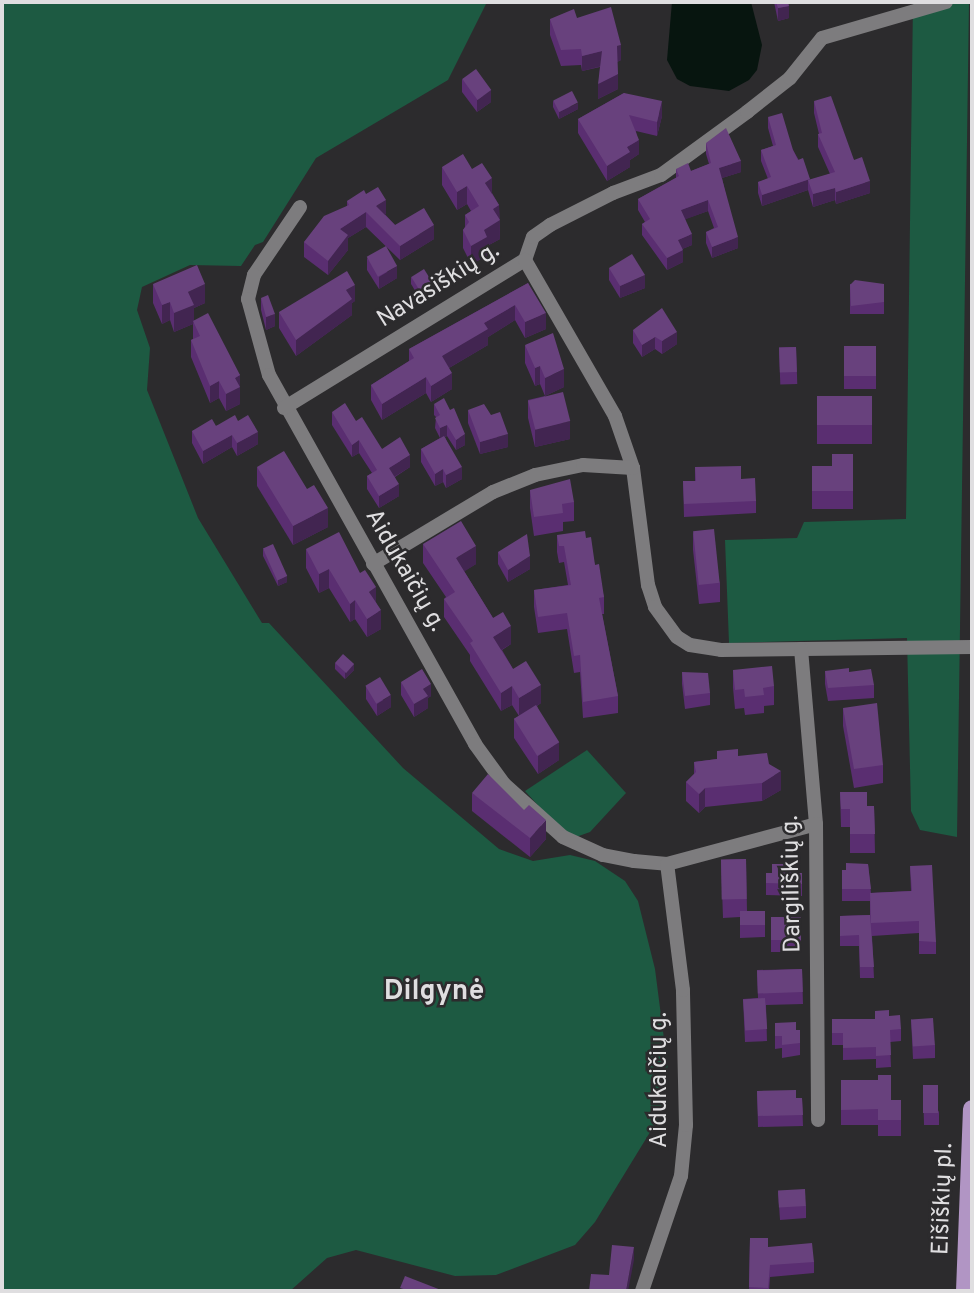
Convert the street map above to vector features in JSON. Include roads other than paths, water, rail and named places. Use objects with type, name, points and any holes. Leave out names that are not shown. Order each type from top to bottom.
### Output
[{"type":"main road","name":"Eišiškių pl.","points":[[965,1291],[972,1109]]},
{"type":"street","points":[[525,260],[533,237],[550,225],[613,193],[661,175],[747,112],[790,78],[822,38],[946,2]]},
{"type":"street","name":"Aidukaičių g.","points":[[300,207],[254,275],[248,299],[269,374],[284,408],[475,744],[530,811],[563,837],[603,855],[667,864],[816,824]]},
{"type":"street","name":"Navasiškių g.","points":[[284,408],[525,260],[611,409],[633,468],[648,585],[665,624],[690,645],[801,649],[972,647]]},
{"type":"street","points":[[373,564],[493,492],[535,475],[583,466],[633,468]]},
{"type":"street","name":"Dargiliškių g.","points":[[801,649],[816,824],[818,1120]]},
{"type":"street","name":"Aidukaičių g.","points":[[642,1291],[681,1176],[686,1125],[683,990],[667,864]]},
{"type":"district","name":"Dilgynė","points":[[434,992]]}]
